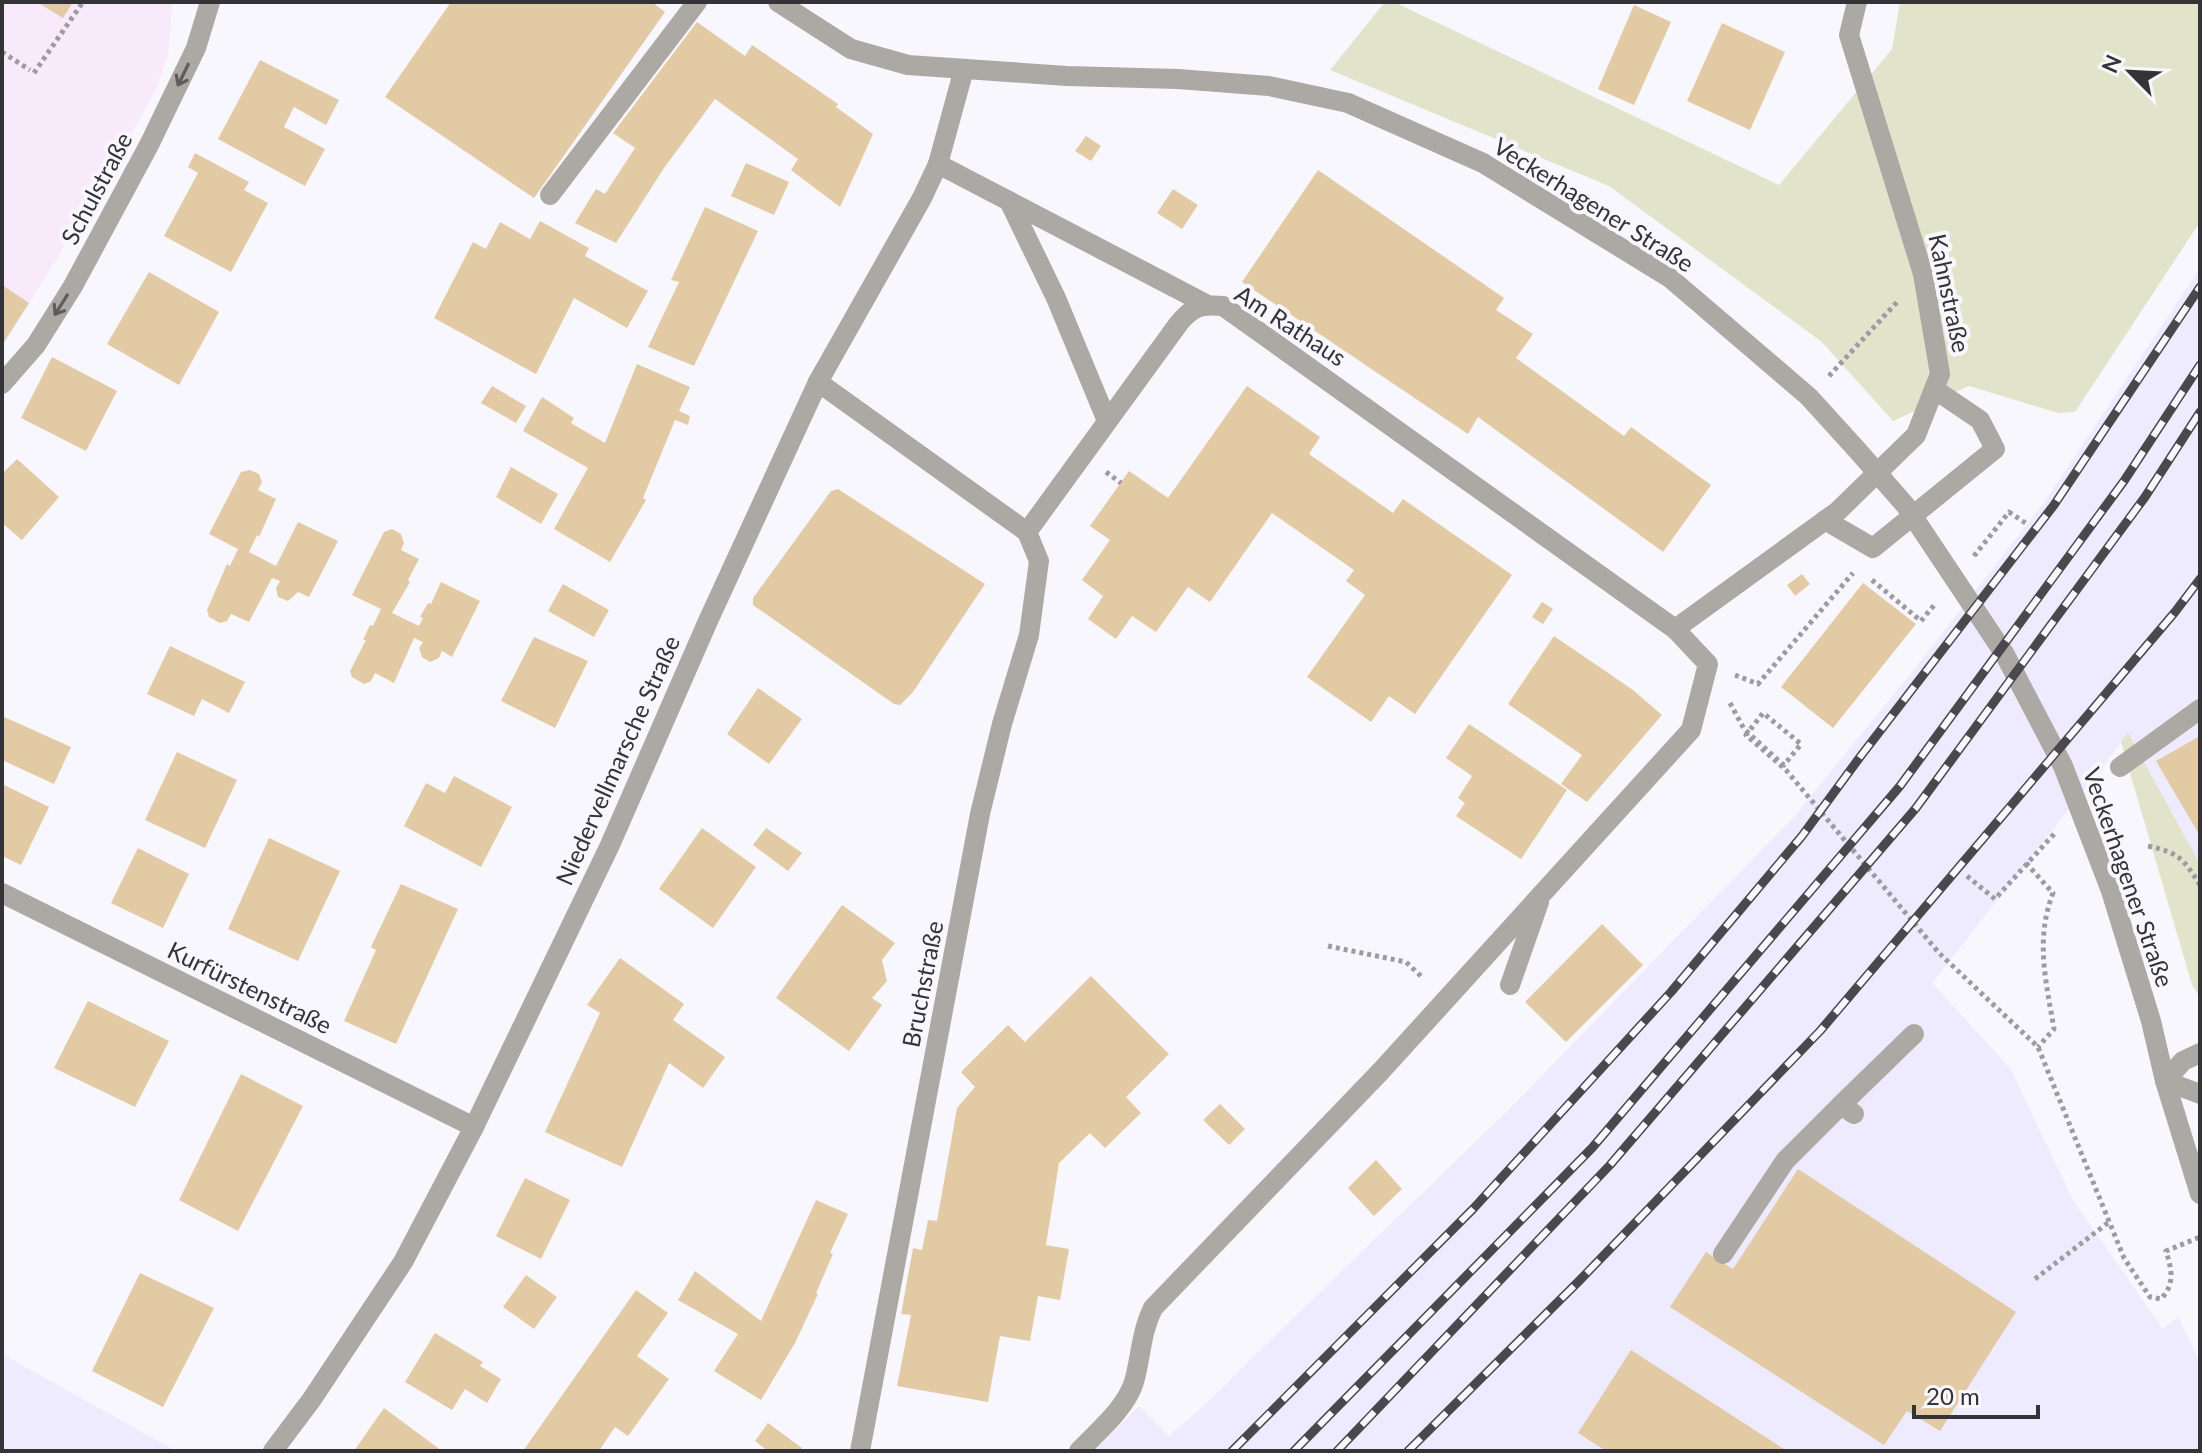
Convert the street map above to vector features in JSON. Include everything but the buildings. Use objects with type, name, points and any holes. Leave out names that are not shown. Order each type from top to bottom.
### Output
[{"type":"street","name":"Schulstraße","points":[[2,384],[36,345],[73,286],[149,145],[189,62],[210,2]]},
{"type":"street","points":[[550,195],[697,2]]},
{"type":"street","name":"Veckerhagener Straße","points":[[778,2],[851,49],[908,65],[1269,86],[1348,103],[1483,163],[1670,278],[1809,397],[1858,451],[1906,506],[2004,653],[2063,766],[2111,891],[2200,1194]]},
{"type":"street","name":"Kahnstraße","points":[[1675,629],[1838,511],[1916,435],[1940,374],[1923,274],[1849,35],[1857,2]]},
{"type":"street","name":"Niedervellmarsche Straße","points":[[273,1451],[312,1399],[403,1262],[474,1127],[610,845],[818,382],[938,164],[964,69]]},
{"type":"street","points":[[938,164],[1206,304]]},
{"type":"street","points":[[1009,201],[1056,298],[1107,421]]},
{"type":"street","name":"Am Rathaus","points":[[1027,532],[1184,316],[1206,304],[1223,306],[1675,629],[1708,664]]},
{"type":"street","points":[[818,382],[1027,532]]},
{"type":"street","points":[[1825,520],[1873,548],[1995,449],[1980,420],[1934,389]]},
{"type":"street","name":"Bruchstraße","points":[[860,1451],[980,814],[1002,724],[1029,635],[1039,561],[1027,532]]},
{"type":"street","points":[[1079,1451],[1125,1400],[1133,1383],[1144,1326],[1153,1308],[1310,1146],[1691,730],[1708,664]]},
{"type":"street","points":[[2120,767],[2200,709]]},
{"type":"street","name":"Kurfürstenstraße","points":[[2,893],[474,1127]]},
{"type":"street","points":[[1510,985],[1542,893]]},
{"type":"street","points":[[1723,1254],[1785,1161],[1847,1110],[1914,1034]]},
{"type":"street","points":[[2200,1053],[2183,1061],[2165,1081],[2200,1094]]},
{"type":"path","points":[[2,52],[32,72],[83,2]]},
{"type":"path","points":[[1844,359],[1898,301]]},
{"type":"path","points":[[1970,560],[2009,512],[2027,524]]},
{"type":"path","points":[[1708,664],[1758,684],[1857,567]]},
{"type":"path","points":[[1868,576],[1921,621],[1941,597]]},
{"type":"path","points":[[1744,729],[1779,761],[1784,765],[1801,744],[1763,713],[1746,735],[1786,770],[1939,953],[2038,1047],[2124,1258],[2150,1297],[2161,1299],[2168,1291],[2173,1272],[2166,1251],[2200,1237]]},
{"type":"path","points":[[2148,846],[2169,851],[2184,859],[2200,885]]},
{"type":"path","points":[[1967,876],[1995,899],[2026,863],[2053,893],[2041,952],[2054,1029],[2038,1047]]},
{"type":"path","points":[[1328,946],[1406,962],[1447,998]]},
{"type":"path","points":[[2035,1279],[2109,1222]]},
{"type":"shaded area","points":[[2,2],[171,2],[172,7],[168,56],[156,89],[114,166],[2,347]]},
{"type":"shaded area","points":[[2200,268],[2200,864],[2128,734],[1932,983],[2010,1068],[2073,1200],[2163,1329],[2178,1317],[2200,1362],[2200,1451],[1094,1451],[1139,1406],[1169,1436],[1198,1411],[1515,1103],[1794,817],[2045,501]]},
{"type":"shaded area","points":[[2,1354],[176,1451],[2,1451]]},
{"type":"green space","points":[[1385,2],[1394,2],[1779,185],[1892,49],[1900,2],[2200,2],[2200,222],[2075,412],[2058,413],[1969,386],[1893,421],[1822,342],[1609,186],[1330,70]]},
{"type":"green space","points":[[2128,733],[2200,864],[2200,997],[2192,985],[2121,742]]},
{"type":"railway","points":[[1232,1451],[1473,1209],[1671,992],[1802,836],[2054,505],[2200,287]]},
{"type":"railway","points":[[1294,1451],[1592,1148],[1900,786],[2124,481],[2200,365]]},
{"type":"railway","points":[[1337,1451],[1610,1165],[1916,808],[2145,497],[2200,412]]},
{"type":"railway","points":[[1408,1451],[1579,1281],[1820,1031],[2200,579]]}]
